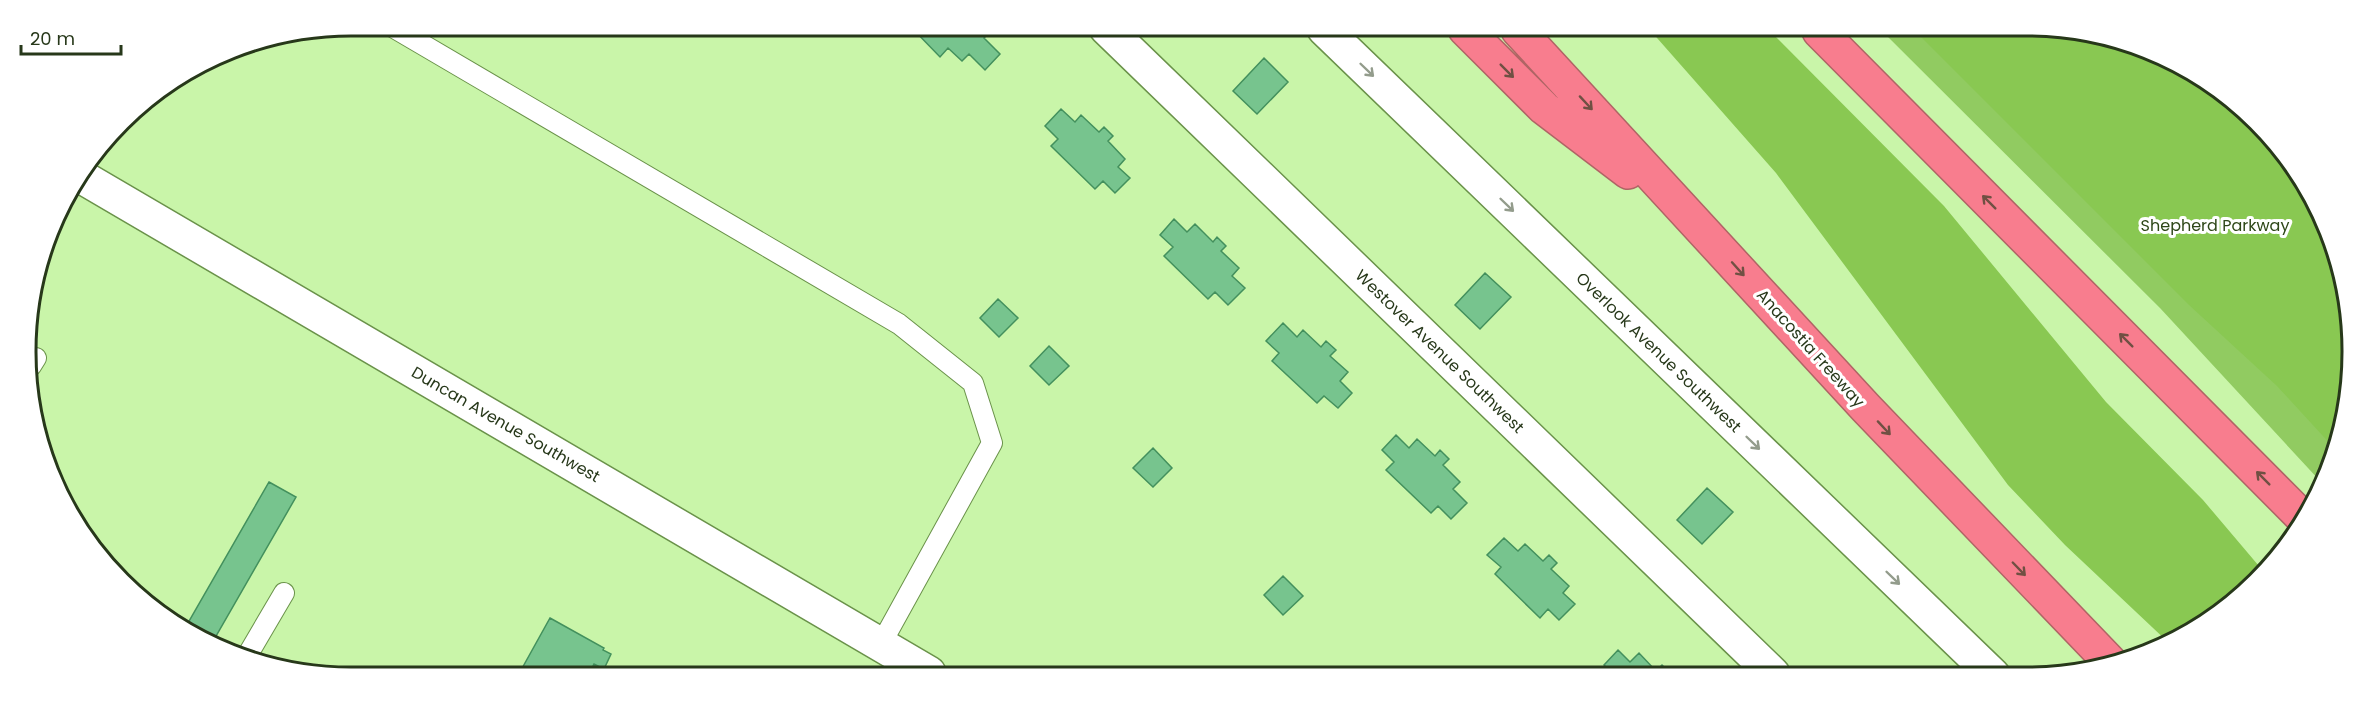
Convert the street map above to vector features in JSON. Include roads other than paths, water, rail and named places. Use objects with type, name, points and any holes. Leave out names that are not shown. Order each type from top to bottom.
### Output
[{"type":"highway","points":[[1472,36],[1544,108],[1699,225]]},
{"type":"highway","name":"Anacostia Freeway","points":[[1524,36],[1866,408],[2105,657]]},
{"type":"highway","points":[[1824,36],[2298,513]]},
{"type":"highway","points":[[1842,36],[1901,113]]},
{"type":"street","name":"Westover Avenue Southwest","points":[[1114,36],[1766,667]]},
{"type":"street","name":"Overlook Avenue Southwest","points":[[1331,36],[1985,667]]},
{"type":"street","name":"Duncan Avenue Southwest","points":[[87,180],[919,667]]},
{"type":"lane","points":[[408,36],[899,324],[973,383],[992,443],[881,644]]},
{"type":"lane","points":[[250,650],[284,593]]},
{"type":"park label","name":"Shepherd Parkway","points":[[2215,225]]}]
